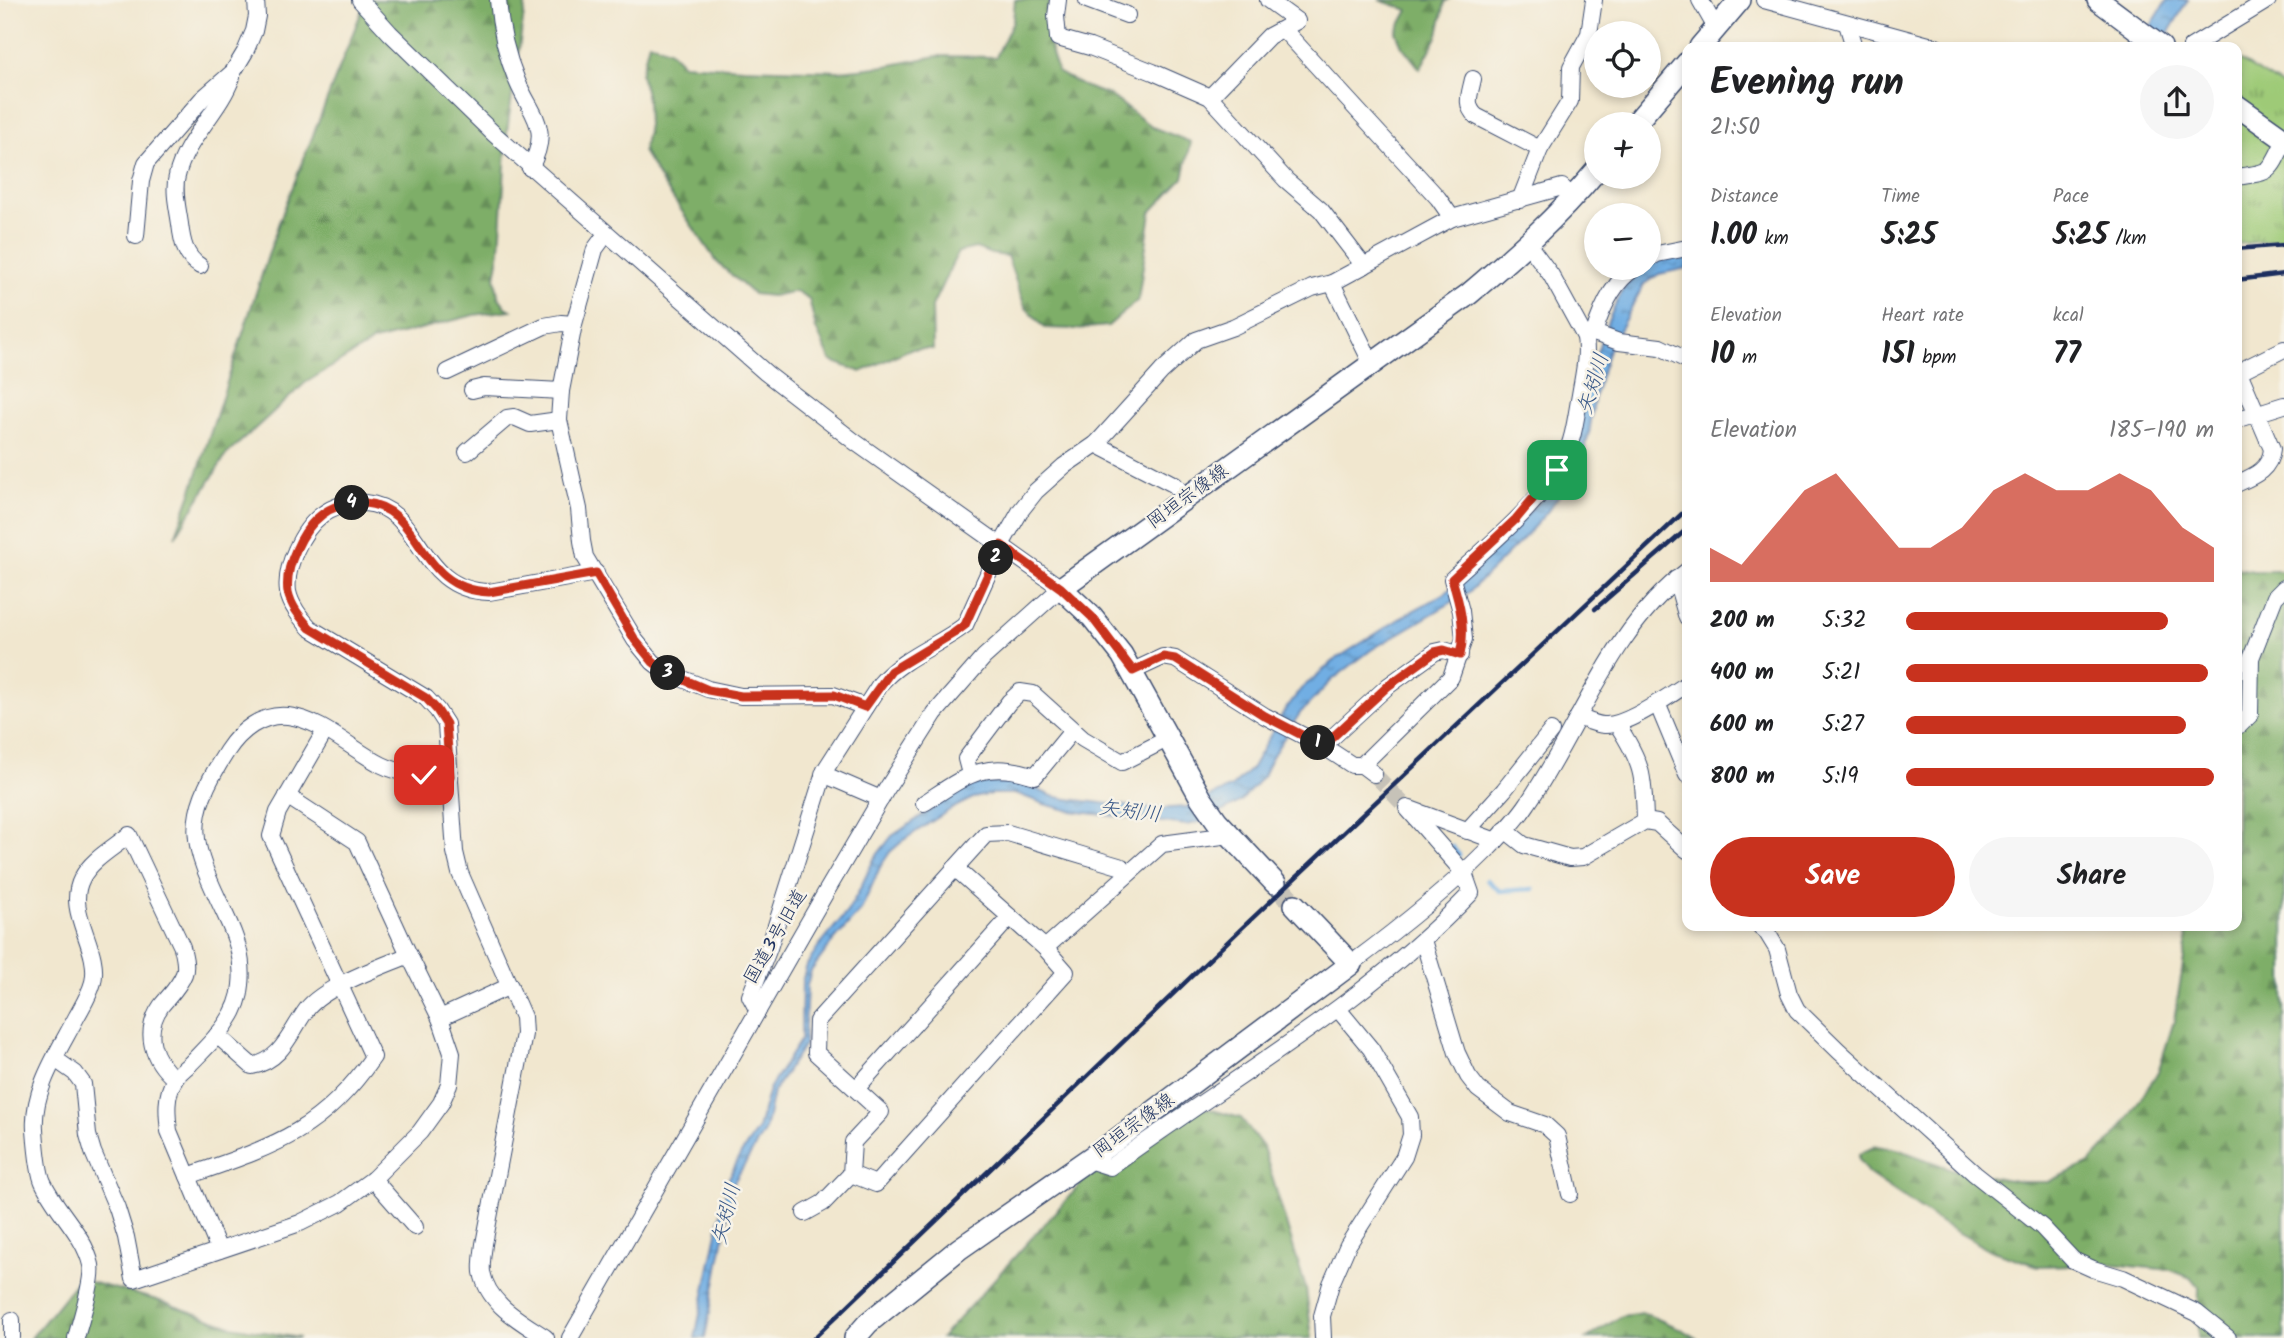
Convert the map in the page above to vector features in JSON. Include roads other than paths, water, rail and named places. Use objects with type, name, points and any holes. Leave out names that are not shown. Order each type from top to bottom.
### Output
[{"type":"main road","points":[[1704,42],[1740,0]]},
{"type":"main road","points":[[2098,0],[2154,42]]},
{"type":"main road","points":[[1645,112],[1682,69]]},
{"type":"main road","points":[[2242,110],[2284,141]]},
{"type":"main road","name":"岡垣宗像線","points":[[1061,588],[1469,294],[1528,244],[1584,185]]},
{"type":"main road","points":[[1061,588],[1092,617],[1133,671],[1201,798],[1224,828],[1275,883]]},
{"type":"main road","points":[[1295,905],[1351,964]]},
{"type":"main road","name":"岡垣宗像線","points":[[855,1338],[869,1323],[958,1249],[1088,1160],[1351,964]]},
{"type":"street","points":[[200,267],[187,254],[182,243],[177,175],[245,52],[254,31],[256,0]]},
{"type":"street","points":[[360,0],[439,82],[530,167],[777,382],[855,442],[1061,588]]},
{"type":"street","points":[[499,0],[509,55],[517,80],[540,127],[540,150],[530,167]]},
{"type":"street","points":[[1059,0],[1056,16],[1058,38],[1090,47],[1210,97],[1286,180],[1321,210],[1364,265]]},
{"type":"street","points":[[1087,0],[1127,15]]},
{"type":"street","points":[[1210,97],[1269,36],[1297,21],[1268,0]]},
{"type":"street","points":[[1520,200],[1541,149],[1570,100],[1571,67],[1589,34],[1594,0]]},
{"type":"street","points":[[1700,0],[1716,28]]},
{"type":"street","points":[[1763,0],[1917,42]]},
{"type":"street","points":[[2199,42],[2268,0]]},
{"type":"street","points":[[1847,24],[1852,42]]},
{"type":"street","points":[[1283,29],[1437,198],[1452,218]]},
{"type":"street","points":[[136,236],[141,181],[146,163],[202,99],[233,72]]},
{"type":"street","points":[[1473,79],[1469,110],[1541,149]]},
{"type":"street","points":[[2242,176],[2265,173],[2272,167],[2284,141]]},
{"type":"street","points":[[758,1011],[750,996],[769,948],[824,774],[865,707],[891,671],[965,625],[1001,545],[1021,510],[1036,491],[1064,466],[1096,444],[1162,371],[1196,340],[1233,327],[1312,288],[1332,283],[1452,218],[1562,187],[1573,198]]},
{"type":"street","points":[[606,234],[595,250],[574,324],[561,391],[559,420],[579,509],[585,557],[635,640],[653,662],[666,672],[708,690],[741,696],[834,695],[865,707]]},
{"type":"street","points":[[1528,244],[1590,335],[1660,347],[1682,358]]},
{"type":"street","points":[[1661,253],[1682,249]]},
{"type":"street","points":[[1133,671],[1163,657],[1175,659],[1265,716],[1323,746],[1352,765],[1368,770],[1451,677],[1464,639],[1461,611],[1452,579],[1516,519],[1538,495],[1565,456],[1572,435],[1590,335],[1607,300],[1622,280]]},
{"type":"street","points":[[1332,283],[1372,365]]},
{"type":"street","points":[[447,372],[544,326],[574,324]]},
{"type":"street","points":[[2242,370],[2284,349]]},
{"type":"street","points":[[2242,380],[2272,449],[2271,459],[2263,471],[2242,481]]},
{"type":"street","points":[[472,390],[484,387],[561,391]]},
{"type":"street","points":[[2242,418],[2284,405]]},
{"type":"street","points":[[467,453],[507,418],[514,417],[530,424],[559,420]]},
{"type":"street","points":[[1096,444],[1175,485],[1186,498]]},
{"type":"street","points":[[546,1338],[506,1311],[488,1291],[482,1270],[496,1177],[523,1042],[523,1017],[460,873],[455,852],[446,724],[426,698],[310,628],[298,615],[288,592],[288,576],[292,559],[310,523],[324,511],[349,503],[373,504],[389,510],[401,520],[444,578],[474,592],[489,592],[596,573]]},
{"type":"street","points":[[1351,964],[1464,873],[1501,836],[1526,806],[1548,772],[1607,662],[1632,626],[1681,575]]},
{"type":"street","name":"国道3号旧道","points":[[570,1338],[881,799],[935,713],[958,685],[1010,632],[1061,588]]},
{"type":"street","points":[[2242,722],[2250,716],[2251,659],[2275,597],[2284,588]]},
{"type":"street","points":[[1323,746],[1388,686],[1435,652],[1444,650],[1460,655]]},
{"type":"street","points":[[1578,717],[1603,725],[1617,724],[1657,704],[1682,687]]},
{"type":"street","points":[[970,774],[966,759],[1009,702],[1020,692],[1033,694],[1072,731],[1122,762],[1169,738]]},
{"type":"street","points":[[1657,704],[1682,763]]},
{"type":"street","points":[[219,1250],[169,1131],[167,1113],[175,1079],[217,1035],[234,1012],[241,988],[242,963],[237,942],[197,850],[198,808],[203,791],[231,744],[245,729],[257,722],[285,716],[301,718],[383,766],[398,771],[450,776]]},
{"type":"street","points":[[1617,724],[1641,768],[1645,821]]},
{"type":"street","points":[[188,1176],[262,1150],[296,1133],[331,1108],[356,1082],[373,1057],[271,836],[278,812],[325,731]]},
{"type":"street","points":[[924,803],[970,774],[991,770],[1019,771],[1035,776],[1072,731]]},
{"type":"street","points":[[1467,831],[1551,731]]},
{"type":"street","points":[[824,774],[881,799]]},
{"type":"street","points":[[1504,790],[1526,806]]},
{"type":"street","points":[[55,1059],[75,1073],[83,1084],[90,1143],[117,1208],[134,1279],[300,1223],[340,1203],[373,1179],[420,1132],[441,1103],[452,1069],[452,1054],[440,1018],[357,842],[287,796]]},
{"type":"street","points":[[1088,1160],[1110,1167],[1338,1009],[1436,930],[1471,893],[1464,873],[1408,808],[1467,831],[1501,836],[1570,858],[1583,857],[1645,821],[1657,822],[1682,845]]},
{"type":"street","points":[[1045,948],[1162,844],[1224,828]]},
{"type":"street","points":[[805,1213],[822,1203],[851,1174],[853,1142],[881,1112],[816,1052],[817,1021],[986,834],[1008,833],[1122,867],[1129,873]]},
{"type":"street","points":[[76,1338],[92,1268],[83,1245],[42,1181],[35,1128],[36,1107],[45,1078],[93,982],[94,966],[78,905],[82,878],[91,866],[129,835],[182,947],[185,960],[185,972],[153,1018],[151,1029],[152,1047],[157,1059],[175,1079]]},
{"type":"street","points":[[851,1174],[876,1184],[1066,972],[1045,948],[955,868]]},
{"type":"street","points":[[856,1089],[1010,917]]},
{"type":"street","points":[[1766,931],[1777,949],[1789,994],[1797,1010],[1975,1174],[2042,1227],[2073,1260],[2123,1278],[2197,1313],[2228,1338]]},
{"type":"street","points":[[1423,940],[1457,1053],[1468,1076],[1478,1089],[1510,1113],[1545,1125],[1558,1136],[1570,1194]]},
{"type":"street","points":[[217,1035],[252,1066],[263,1064],[279,1052],[319,997],[409,955]]},
{"type":"street","points":[[440,1018],[510,986]]},
{"type":"street","points":[[1323,1338],[1322,1315],[1331,1284],[1348,1245],[1404,1157],[1411,1135],[1410,1117],[1371,1049],[1338,1009]]},
{"type":"street","points":[[373,1179],[415,1227]]},
{"type":"street","points":[[12,1320],[12,1338]]},
{"type":"water","points":[[2167,0],[2188,0],[2163,42],[2141,42]]},
{"type":"water","points":[[1682,255],[1682,269],[1661,274],[1661,258]]},
{"type":"water","name":"矢矧川","points":[[1631,280],[1650,280],[1644,284],[1609,349],[1595,395],[1583,457],[1569,482],[1546,513],[1469,592],[1371,650],[1332,680],[1300,713],[1271,758],[1263,776],[1241,801],[1207,820],[1187,825],[1071,811],[1018,794],[991,794],[973,798],[951,809],[890,852],[880,867],[861,910],[811,971],[807,985],[804,1045],[773,1092],[765,1130],[734,1182],[705,1338],[695,1338],[728,1180],[758,1129],[769,1089],[801,1039],[802,982],[807,965],[847,912],[874,859],[892,836],[956,793],[978,783],[1020,782],[1052,796],[1153,809],[1187,807],[1232,787],[1251,769],[1283,713],[1301,689],[1336,659],[1444,594],[1465,577],[1546,495],[1608,321],[1622,290]]},
{"type":"waterway","points":[[1452,847],[1459,855]]},
{"type":"waterway","points":[[1487,880],[1500,891],[1533,889]]},
{"type":"tunnel","points":[[1374,774],[1407,808]]},
{"type":"tunnel","points":[[1275,883],[1295,905]]},
{"type":"railway","points":[[2242,248],[2284,245]]},
{"type":"railway","points":[[2242,279],[2284,274]]},
{"type":"railway","points":[[814,1338],[1242,928],[1682,514]]},
{"type":"railway","points":[[1595,609],[1682,533]]}]
